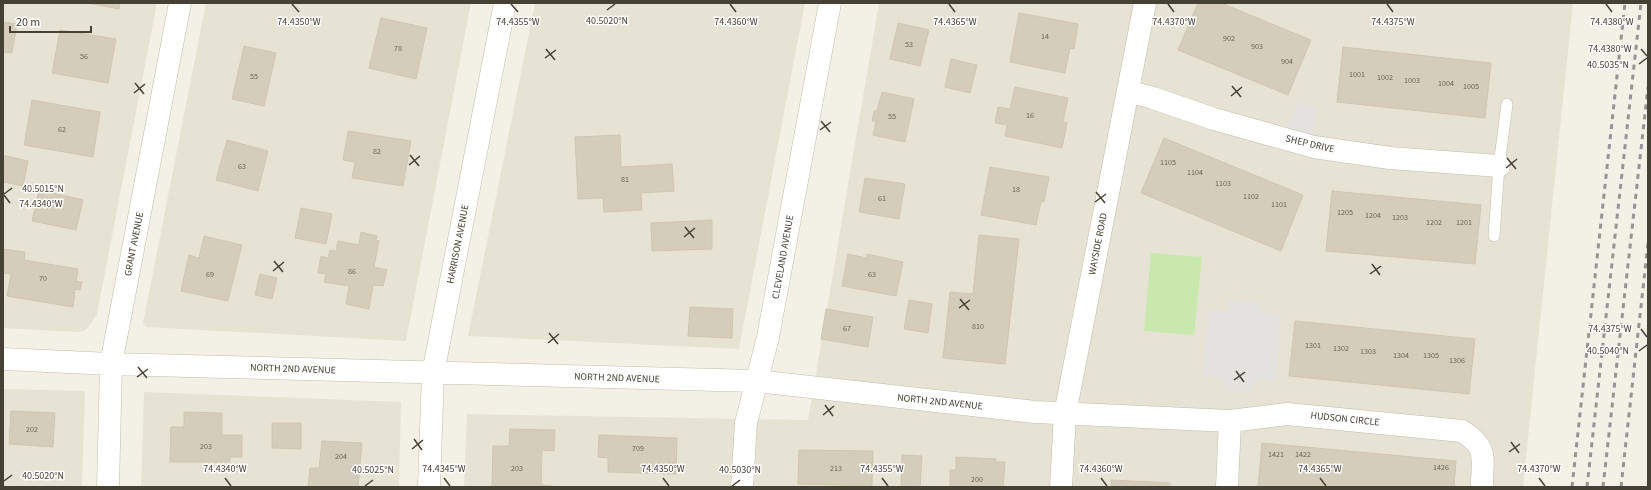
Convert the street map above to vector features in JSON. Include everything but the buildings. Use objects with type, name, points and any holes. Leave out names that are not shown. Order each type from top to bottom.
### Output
[{"type":"street","name":"GRANT AVENUE","points":[[108,487],[111,364],[180,3]]},
{"type":"street","name":"HARRISON AVENUE","points":[[429,487],[434,373],[505,3]]},
{"type":"street","name":"CLEVELAND AVENUE","points":[[742,487],[746,423],[768,337],[830,3]]},
{"type":"street","name":"WAYSIDE ROAD","points":[[1061,487],[1065,414],[1145,3]]},
{"type":"street","name":"SHEP DRIVE","points":[[1128,91],[1214,119],[1314,148],[1390,158],[1499,166]]},
{"type":"street","name":"NORTH 2ND AVENUE","points":[[3,359],[111,364],[756,381],[996,408],[1065,414],[1230,421]]},
{"type":"street","name":"HUDSON CIRCLE","points":[[1230,421],[1287,414],[1462,431],[1473,438],[1482,451],[1482,487]]},
{"type":"street","points":[[1227,487],[1230,421]]},
{"type":"lane","points":[[1494,236],[1499,166],[1507,104]]},
{"type":"shaded area","points":[[3,3],[157,3],[97,314],[85,330],[77,332],[3,328]]},
{"type":"shaded area","points":[[206,3],[471,3],[406,341],[146,327],[143,323]]},
{"type":"shaded area","points":[[535,3],[805,3],[739,349],[468,336]]},
{"type":"shaded area","points":[[879,3],[1573,3],[1523,487],[464,487],[467,414],[808,420]]},
{"type":"shaded area","points":[[1296,102],[1317,109],[1309,146],[1282,138]]},
{"type":"shaded area","points":[[1230,299],[1260,302],[1261,309],[1264,313],[1281,315],[1276,381],[1257,380],[1252,385],[1253,392],[1222,391],[1223,383],[1221,377],[1202,375],[1208,311],[1226,312]]},
{"type":"shaded area","points":[[3,389],[85,391],[82,487],[3,487]]},
{"type":"shaded area","points":[[144,392],[401,402],[399,487],[141,487]]},
{"type":"green space","points":[[1151,253],[1202,257],[1194,335],[1144,331]]},
{"type":"railway","points":[[1572,487],[1625,3]]},
{"type":"railway","points":[[1587,487],[1641,3]]},
{"type":"railway","points":[[1603,487],[1648,87]]},
{"type":"railway","points":[[1621,487],[1648,243]]}]
